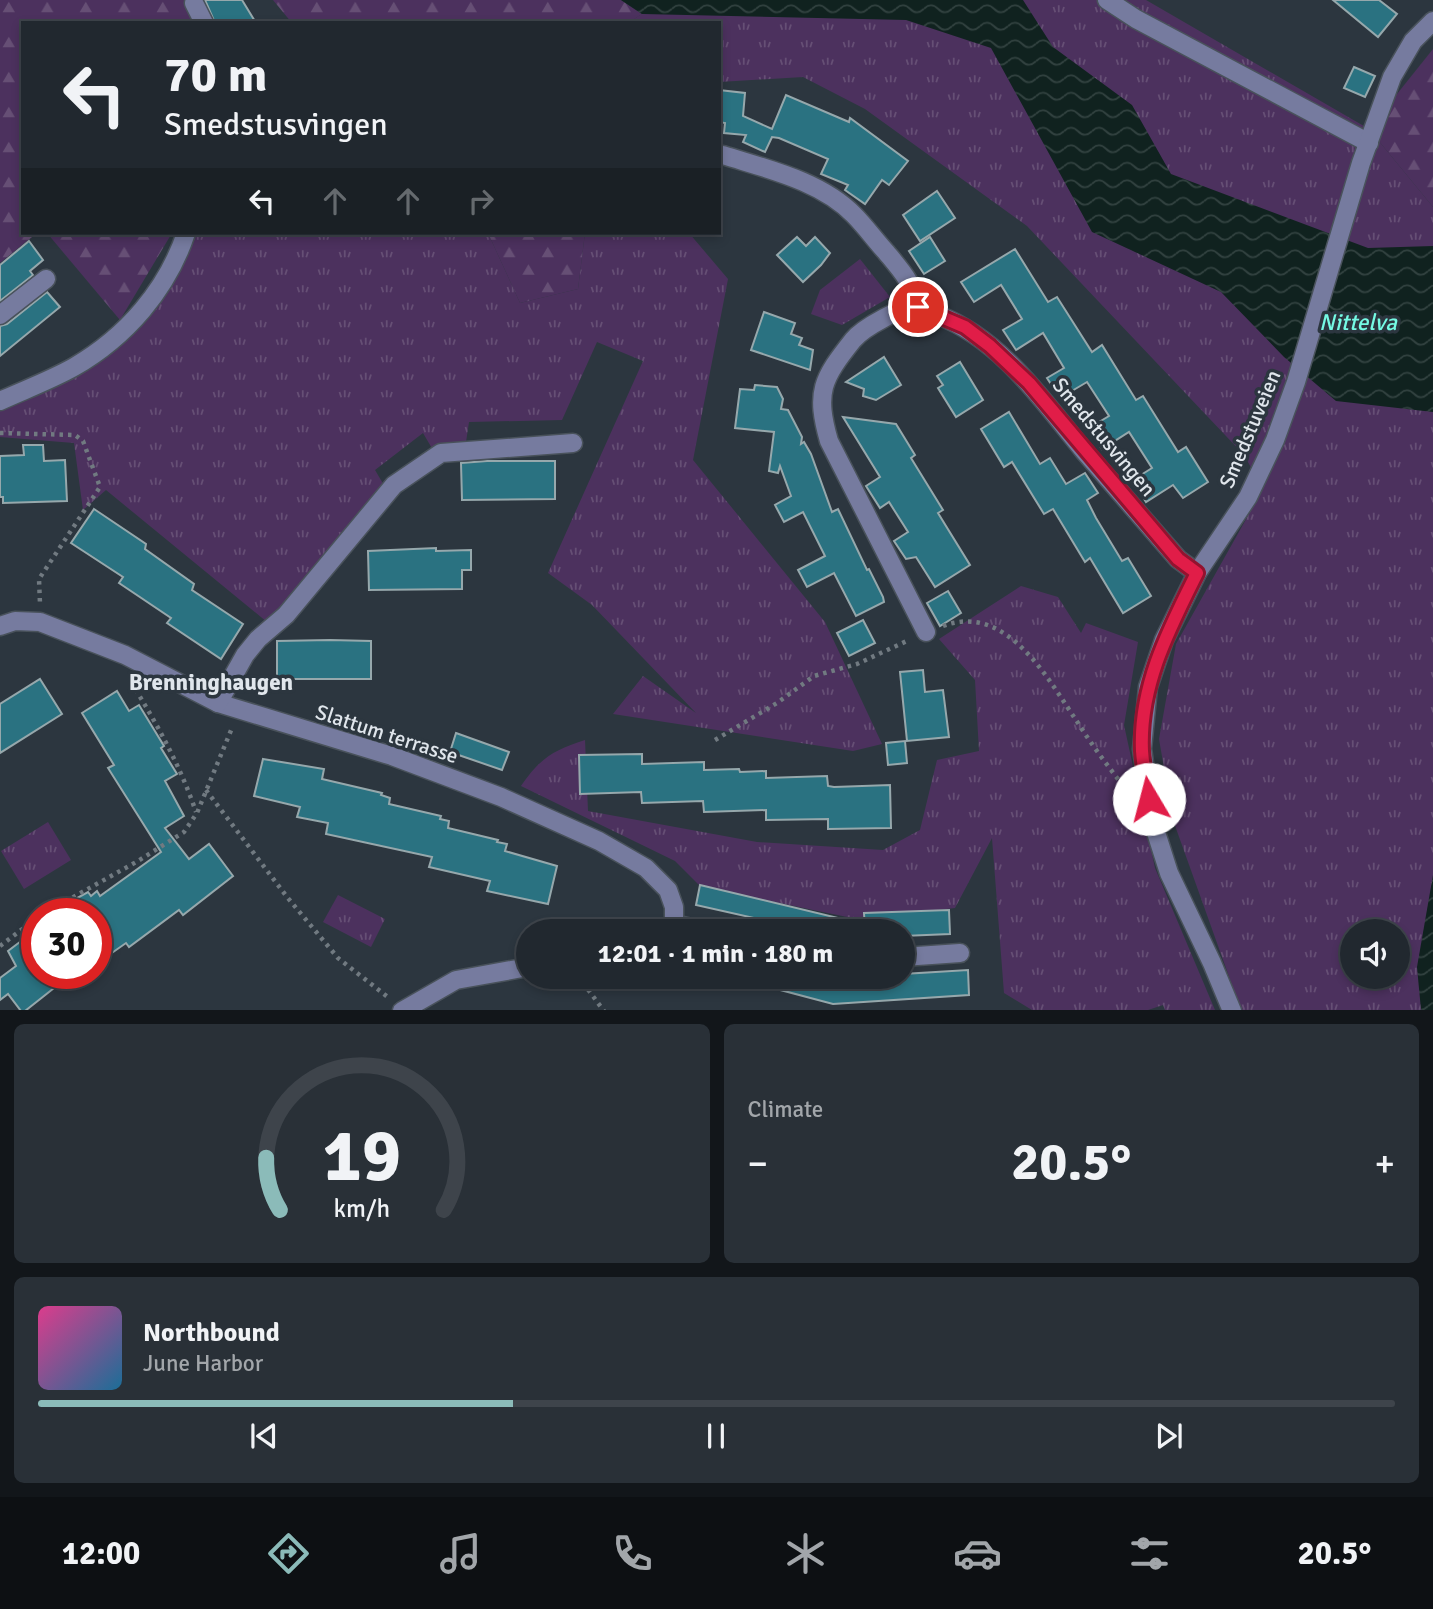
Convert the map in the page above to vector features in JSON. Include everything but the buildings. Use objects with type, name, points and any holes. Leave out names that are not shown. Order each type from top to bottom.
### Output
[{"type":"street","points":[[1107,0],[1136,19],[1369,143]]},
{"type":"street","points":[[194,3],[203,21]]},
{"type":"street","name":"Smedstuveien","points":[[1232,1010],[1169,873],[1153,823],[1142,750],[1147,687],[1164,640],[1197,573],[1248,496],[1275,440],[1296,382],[1362,163],[1392,77],[1413,41],[1433,21]]},
{"type":"street","points":[[723,155],[793,178],[828,195],[853,213],[902,272],[915,293],[918,307],[892,314],[858,334],[835,364],[823,386],[821,412],[829,441],[926,632]]},
{"type":"street","points":[[0,401],[74,367],[120,335],[141,313],[176,262],[185,235]]},
{"type":"street","points":[[0,315],[46,279]]},
{"type":"street","name":"Smedstusvingen","points":[[918,307],[965,327],[990,346],[1029,383],[1178,559],[1197,573]]},
{"type":"street","points":[[218,703],[245,655],[258,639],[286,615],[394,485],[441,453],[573,443]]},
{"type":"street","name":"Slattum terrasse","points":[[0,626],[15,621],[40,622],[125,654],[218,703],[239,711],[392,756],[500,797],[600,841],[646,868],[668,890],[674,907],[673,919]]},
{"type":"street","points":[[915,956],[960,953]]},
{"type":"street","points":[[403,1010],[456,980],[516,969]]},
{"type":"path","points":[[0,433],[75,435],[83,441],[100,487],[39,579],[40,622]]},
{"type":"path","points":[[715,740],[777,703],[814,676],[857,664],[959,620],[989,625],[1022,647],[1044,671],[1079,726],[1132,796]]},
{"type":"path","points":[[125,654],[127,675],[158,726],[197,813]]},
{"type":"path","points":[[72,898],[184,832],[197,813],[239,711]]},
{"type":"path","points":[[206,790],[287,897],[338,958],[403,1010]]},
{"type":"path","points":[[0,938],[1,945],[21,930]]},
{"type":"path","points":[[588,989],[604,1010]]},
{"type":"green space","points":[[0,0],[184,0],[192,21],[21,21],[21,235],[35,235],[0,263]]},
{"type":"green space","points":[[273,0],[621,0],[642,14],[631,21],[290,21]]},
{"type":"green space","points":[[663,0],[1146,0],[1369,129],[1433,207],[1433,1010],[1241,1010],[1173,820],[1159,739],[1176,644],[1263,489],[1244,455],[1027,226],[865,109],[803,77],[721,82],[721,21],[631,21]]},
{"type":"green space","points":[[1433,49],[1433,207],[1369,129]]},
{"type":"green space","points":[[49,235],[171,235],[120,320]]},
{"type":"green space","points":[[195,235],[489,235],[520,303],[578,289],[585,235],[691,235],[728,279],[693,460],[825,622],[882,744],[853,751],[613,714],[643,676],[696,713],[592,605],[548,573],[643,361],[597,342],[562,420],[469,422],[466,442],[433,450],[423,433],[375,470],[385,487],[267,622],[106,490],[83,510],[74,443],[0,437],[0,406],[70,379],[120,347],[152,315],[177,277]]},
{"type":"green space","points":[[489,235],[585,235],[578,289],[520,303]]},
{"type":"green space","points":[[860,259],[890,297],[842,325],[811,314],[820,290]]},
{"type":"green space","points":[[1021,586],[1058,597],[1081,633],[1086,623],[1138,642],[1124,725],[1155,868],[1215,1010],[1165,1010],[1163,1005],[1148,1010],[1032,1010],[1004,993],[992,838],[955,908],[857,919],[701,887],[675,861],[521,786],[548,756],[585,740],[588,811],[757,842],[883,850],[920,830],[937,760],[979,751],[975,680],[939,639]]},
{"type":"green space","points":[[48,822],[71,860],[24,889],[1,851]]},
{"type":"green space","points":[[338,895],[385,919],[371,947],[323,922]]},
{"type":"water","name":"Nittelva","points":[[621,0],[1023,0],[1053,47],[1132,105],[1171,174],[1368,248],[1433,246],[1433,412],[1336,401],[1284,357],[1221,292],[1092,232],[991,48],[906,20],[642,14]]},
{"type":"water","points":[[1433,875],[1433,1010],[1421,1010],[1417,967]]},
{"type":"district","name":"Brenninghaugen","points":[[211,682]]},
{"type":"route","points":[[918,307],[965,327],[990,346],[1029,383],[1178,559],[1197,573],[1164,640],[1147,687],[1142,750],[1149,799]]}]
